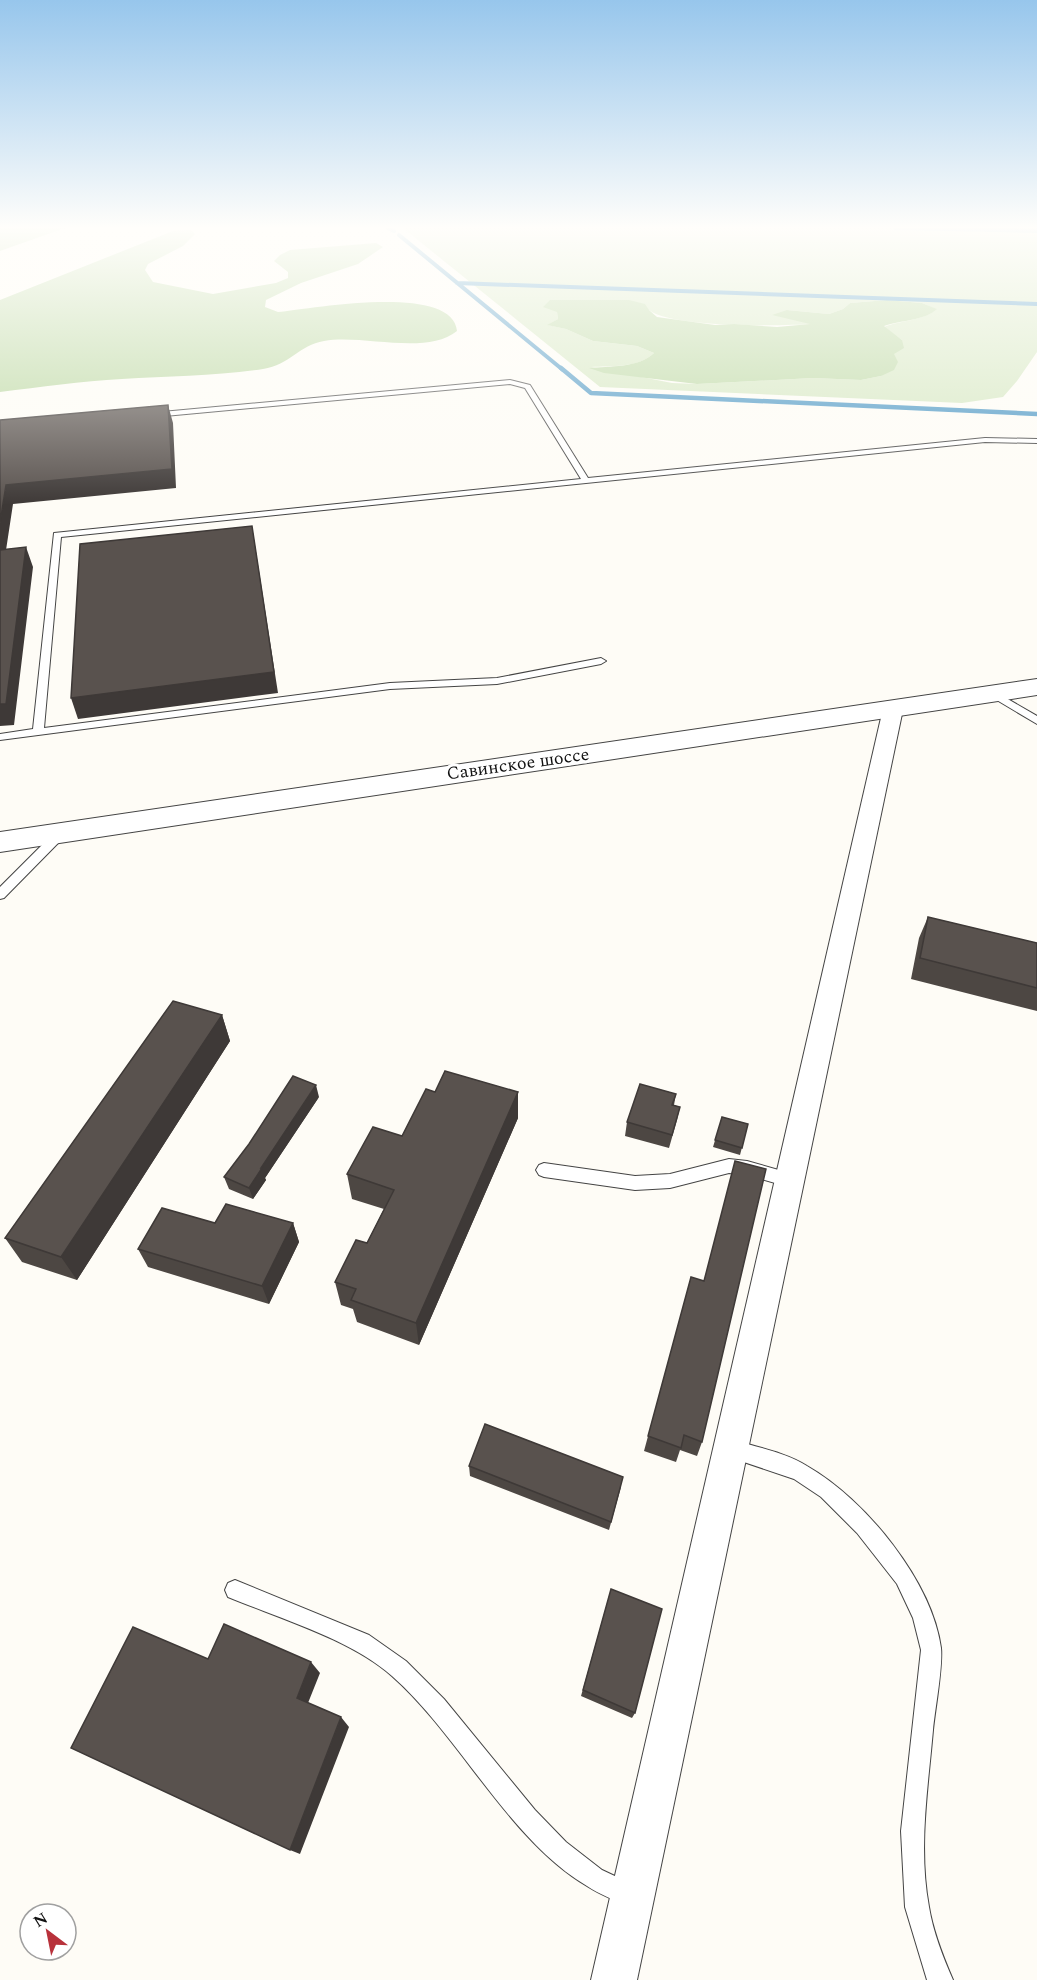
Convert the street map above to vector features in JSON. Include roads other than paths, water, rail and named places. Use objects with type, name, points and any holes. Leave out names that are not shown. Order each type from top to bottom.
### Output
[{"type":"street","name":"Савинское шоссе","points":[[0,842],[1037,687]]},
{"type":"street","points":[[614,1980],[893,709]]},
{"type":"lane","points":[[147,415],[510,382],[528,387],[586,481]]},
{"type":"lane","points":[[38,732],[57,535],[985,440],[1037,441]]},
{"type":"lane","points":[[0,737],[390,686],[497,681],[602,661]]},
{"type":"lane","points":[[994,694],[1037,721]]},
{"type":"lane","points":[[0,895],[62,832]]},
{"type":"lane","points":[[544,1170],[635,1183],[670,1181],[703,1171],[729,1167],[747,1168],[789,1180]]},
{"type":"lane","points":[[730,1448],[799,1471],[828,1490],[864,1526],[904,1577],[923,1616],[932,1650],[912,1831],[918,1907],[935,1970],[941,1980]]},
{"type":"lane","points":[[235,1590],[362,1642],[399,1668],[436,1707],[527,1818],[558,1850],[594,1878],[632,1896]]},
{"type":"waterway","points":[[503,320],[563,370]]},
{"type":"waterway","points":[[561,368],[591,393],[1037,414]]}]
